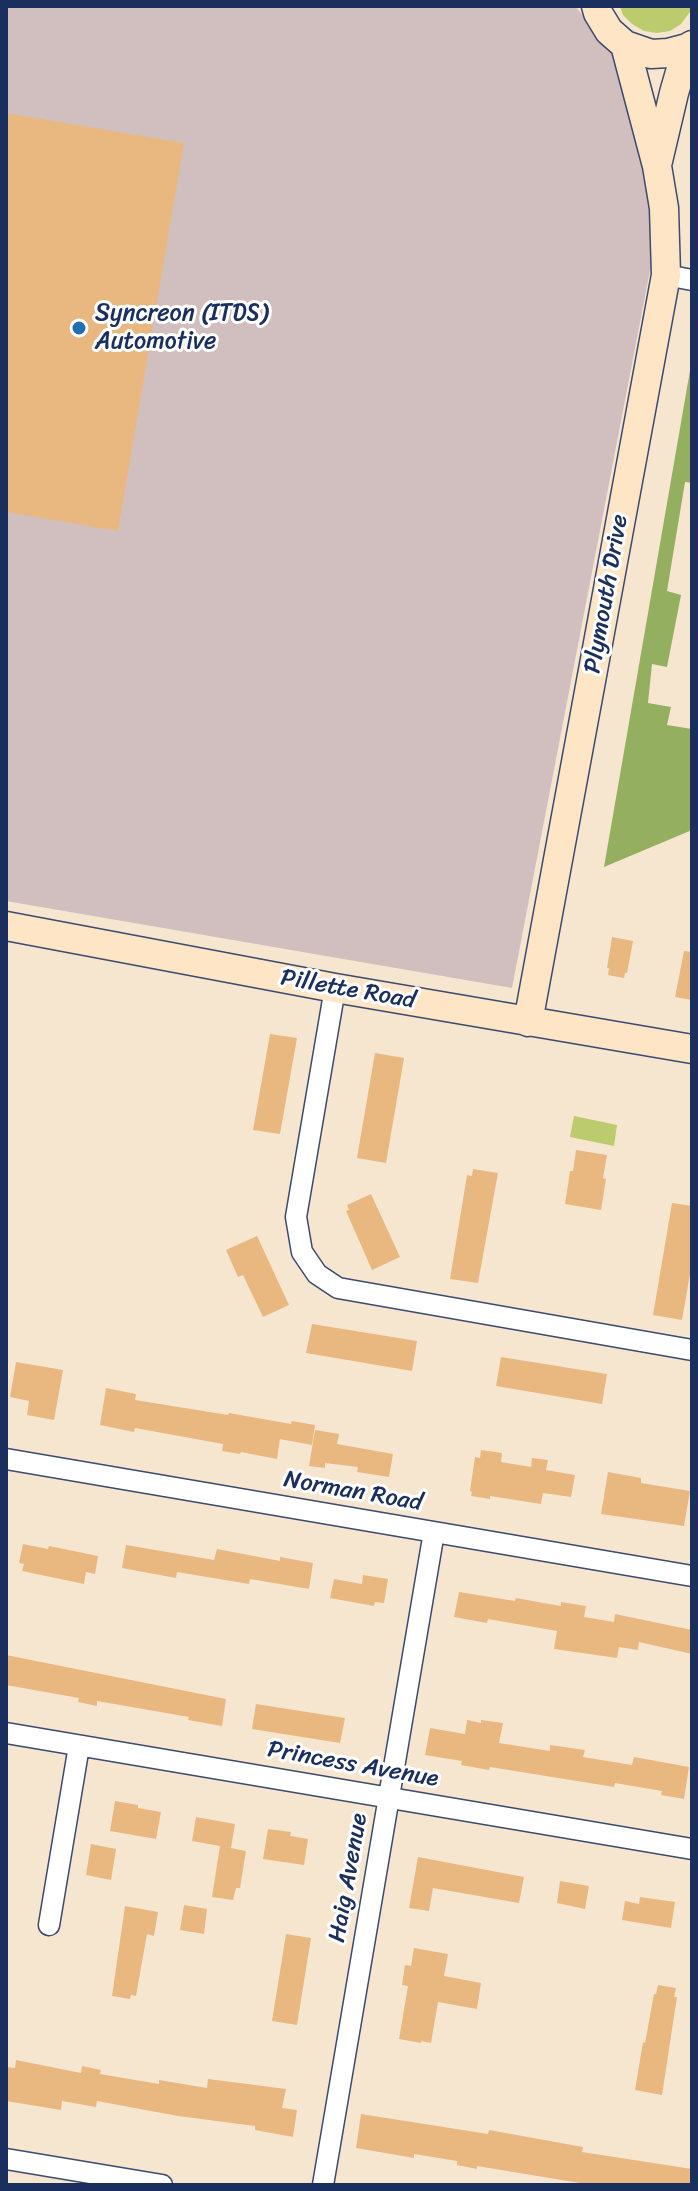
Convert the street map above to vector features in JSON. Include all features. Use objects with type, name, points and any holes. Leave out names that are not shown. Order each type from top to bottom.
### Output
[{"type":"street","points":[[596,6],[609,31],[625,45],[651,54],[668,53],[690,46]]},
{"type":"street","name":"Plymouth Drive","points":[[528,1022],[679,278],[657,166],[625,45]]},
{"type":"street","name":"Plymouth Drive","points":[[657,166],[674,93],[690,46]]},
{"type":"street","name":"Pillette Road","points":[[6,926],[335,988],[692,1049]]},
{"type":"street","points":[[335,988],[296,1217],[302,1252],[317,1274],[338,1288],[692,1350]]},
{"type":"street","name":"Norman Road","points":[[6,1459],[692,1576]]},
{"type":"street","name":"Haig Avenue","points":[[323,2185],[434,1532]]},
{"type":"street","name":"Princess Avenue","points":[[6,1733],[692,1849]]},
{"type":"street","points":[[49,1925],[79,1746]]},
{"type":"street","points":[[6,2159],[162,2185]]},
{"type":"shaded area","points":[[6,6],[575,6],[614,53],[654,208],[652,260],[512,988],[6,901]]},
{"type":"green space","points":[[620,6],[692,6],[692,9],[681,24],[670,31],[657,33],[644,31],[632,24],[623,15]]},
{"type":"green space","points":[[692,359],[692,483],[685,482],[667,591],[681,595],[667,667],[652,664],[648,703],[671,707],[667,725],[692,729],[692,830],[604,867]]},
{"type":"green space","points":[[574,1116],[617,1125],[614,1146],[570,1137]]},
{"type":"building","name":"Syncreon (ITDS) Automotive","points":[[6,113],[184,143],[118,531],[6,512]]},
{"type":"building","points":[[612,937],[633,941],[624,978],[608,975]]},
{"type":"building","points":[[684,951],[692,952],[692,1000],[675,997]]},
{"type":"building","points":[[270,1034],[297,1038],[280,1134],[253,1130]]},
{"type":"building","points":[[375,1053],[404,1058],[386,1163],[357,1158]]},
{"type":"building","points":[[576,1150],[607,1155],[601,1210],[565,1204]]},
{"type":"building","points":[[473,1169],[498,1173],[478,1283],[450,1279],[467,1175],[472,1176]]},
{"type":"building","points":[[371,1194],[400,1257],[372,1270],[346,1211],[349,1210],[347,1205]]},
{"type":"building","points":[[672,1203],[692,1206],[692,1263],[682,1320],[653,1315]]},
{"type":"building","points":[[257,1236],[289,1305],[263,1317],[243,1275],[238,1277],[226,1250]]},
{"type":"building","points":[[312,1324],[417,1341],[412,1371],[306,1353]]},
{"type":"building","points":[[501,1357],[607,1374],[602,1404],[496,1386]]},
{"type":"building","points":[[16,1362],[63,1370],[54,1420],[27,1415],[29,1401],[10,1397]]},
{"type":"building","points":[[106,1388],[136,1394],[135,1400],[315,1425],[312,1445],[280,1439],[277,1459],[222,1451],[223,1444],[100,1425]]},
{"type":"building","points":[[315,1430],[339,1434],[337,1444],[393,1454],[389,1477],[357,1472],[358,1467],[325,1463],[325,1468],[309,1466]]},
{"type":"building","points":[[481,1450],[502,1453],[501,1462],[531,1467],[532,1458],[548,1460],[546,1470],[575,1475],[571,1497],[543,1493],[541,1504],[471,1496],[475,1457],[480,1458]]},
{"type":"building","points":[[608,1472],[641,1478],[641,1483],[690,1491],[684,1526],[601,1514]]},
{"type":"building","points":[[23,1544],[98,1556],[95,1574],[86,1572],[84,1584],[22,1571],[24,1564],[19,1563]]},
{"type":"building","points":[[126,1545],[214,1560],[217,1549],[280,1561],[280,1557],[313,1563],[309,1589],[250,1579],[249,1584],[177,1572],[176,1578],[122,1568]]},
{"type":"building","points":[[363,1575],[388,1579],[384,1603],[375,1602],[374,1606],[330,1598],[334,1579],[362,1584]]},
{"type":"building","points":[[459,1592],[515,1601],[516,1598],[561,1606],[561,1602],[586,1606],[584,1617],[614,1622],[615,1614],[692,1630],[692,1654],[639,1642],[638,1650],[619,1647],[617,1658],[554,1649],[557,1631],[488,1619],[487,1623],[454,1617]]},
{"type":"building","points":[[6,1655],[226,1699],[222,1726],[97,1701],[97,1706],[78,1702],[79,1698],[6,1685]]},
{"type":"building","points":[[256,1704],[345,1718],[340,1743],[252,1729]]},
{"type":"building","points":[[467,1720],[503,1723],[499,1743],[550,1751],[550,1745],[585,1750],[583,1757],[632,1765],[634,1757],[689,1767],[684,1799],[661,1795],[662,1791],[615,1783],[614,1787],[490,1767],[489,1770],[461,1765],[462,1761],[425,1755],[430,1728],[465,1734]]},
{"type":"building","points":[[115,1801],[161,1812],[156,1839],[110,1831]]},
{"type":"building","points":[[196,1817],[235,1824],[231,1848],[192,1841]]},
{"type":"building","points":[[268,1829],[291,1832],[290,1836],[308,1839],[304,1865],[263,1859]]},
{"type":"building","points":[[91,1844],[116,1849],[111,1880],[86,1875]]},
{"type":"building","points":[[220,1846],[246,1851],[240,1888],[236,1888],[233,1900],[212,1897]]},
{"type":"building","points":[[418,1857],[524,1877],[519,1903],[433,1888],[429,1911],[409,1908]]},
{"type":"building","points":[[560,1881],[589,1886],[585,1909],[557,1903]]},
{"type":"building","points":[[640,1897],[675,1902],[671,1928],[622,1920],[625,1901],[639,1904]]},
{"type":"building","points":[[184,1905],[207,1909],[204,1934],[180,1930]]},
{"type":"building","points":[[125,1906],[158,1912],[154,1936],[147,1934],[136,1996],[131,1995],[130,1999],[112,1996]]},
{"type":"building","points":[[286,1934],[311,1938],[297,2025],[272,2021]]},
{"type":"building","points":[[414,1948],[448,1954],[444,1976],[481,1983],[477,2009],[438,2002],[431,2043],[399,2039],[408,1986],[402,1985],[405,1965],[411,1966]]},
{"type":"building","points":[[658,1985],[676,1988],[674,1997],[677,1997],[662,2095],[635,2090],[643,2042]]},
{"type":"building","points":[[16,2060],[81,2073],[82,2066],[101,2070],[100,2074],[159,2084],[159,2080],[207,2088],[208,2079],[286,2089],[282,2108],[297,2110],[293,2137],[255,2130],[255,2126],[97,2101],[96,2107],[62,2101],[61,2110],[6,2101],[6,2067],[15,2068]]},
{"type":"building","points":[[361,2114],[488,2134],[489,2130],[583,2147],[582,2152],[692,2169],[692,2185],[592,2185],[477,2166],[477,2169],[457,2165],[457,2161],[414,2154],[414,2158],[356,2148]]},
{"type":"place","name":"Syncreon (ITDS) Automotive","points":[[79,328]]}]
